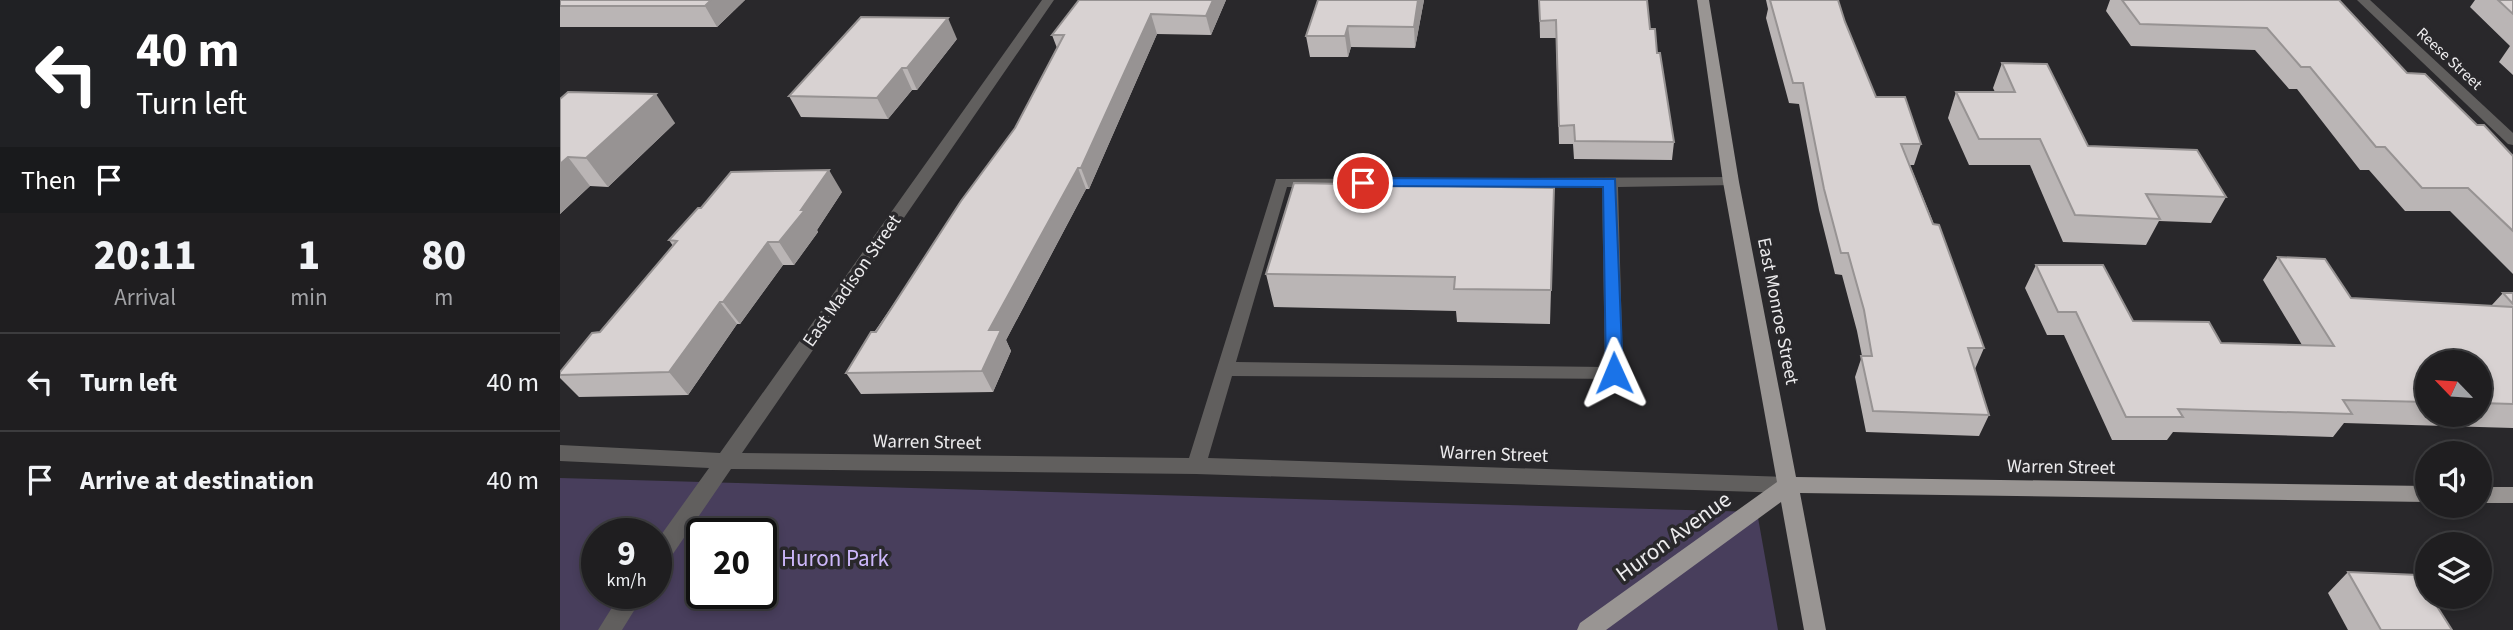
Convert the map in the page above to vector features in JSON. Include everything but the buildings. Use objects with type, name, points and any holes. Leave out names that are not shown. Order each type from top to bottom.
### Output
[{"type":"main road","name":"East Monroe Street","points":[[1703,0],[1731,182],[1815,630]]},
{"type":"main road","name":"Warren Street","points":[[1789,485],[2415,494]]},
{"type":"main road","name":"Huron Avenue","points":[[1588,630],[1789,485]]},
{"type":"main road","points":[[2492,495],[2513,495]]},
{"type":"street","name":"East Madison Street","points":[[672,537],[1048,0]]},
{"type":"street","name":"Reese Street","points":[[2363,0],[2513,141]]},
{"type":"street","points":[[1196,466],[1281,183],[1731,182]]},
{"type":"street","points":[[1227,369],[1614,373],[1610,183]]},
{"type":"street","name":"Warren Street","points":[[560,453],[724,461],[1196,466],[1789,485]]},
{"type":"street","points":[[609,630],[623,609]]},
{"type":"green space","name":"Huron Park","points":[[560,478],[1757,512],[1778,630],[560,630]]},
{"type":"route","points":[[1363,183],[1610,183],[1614,373]]}]
